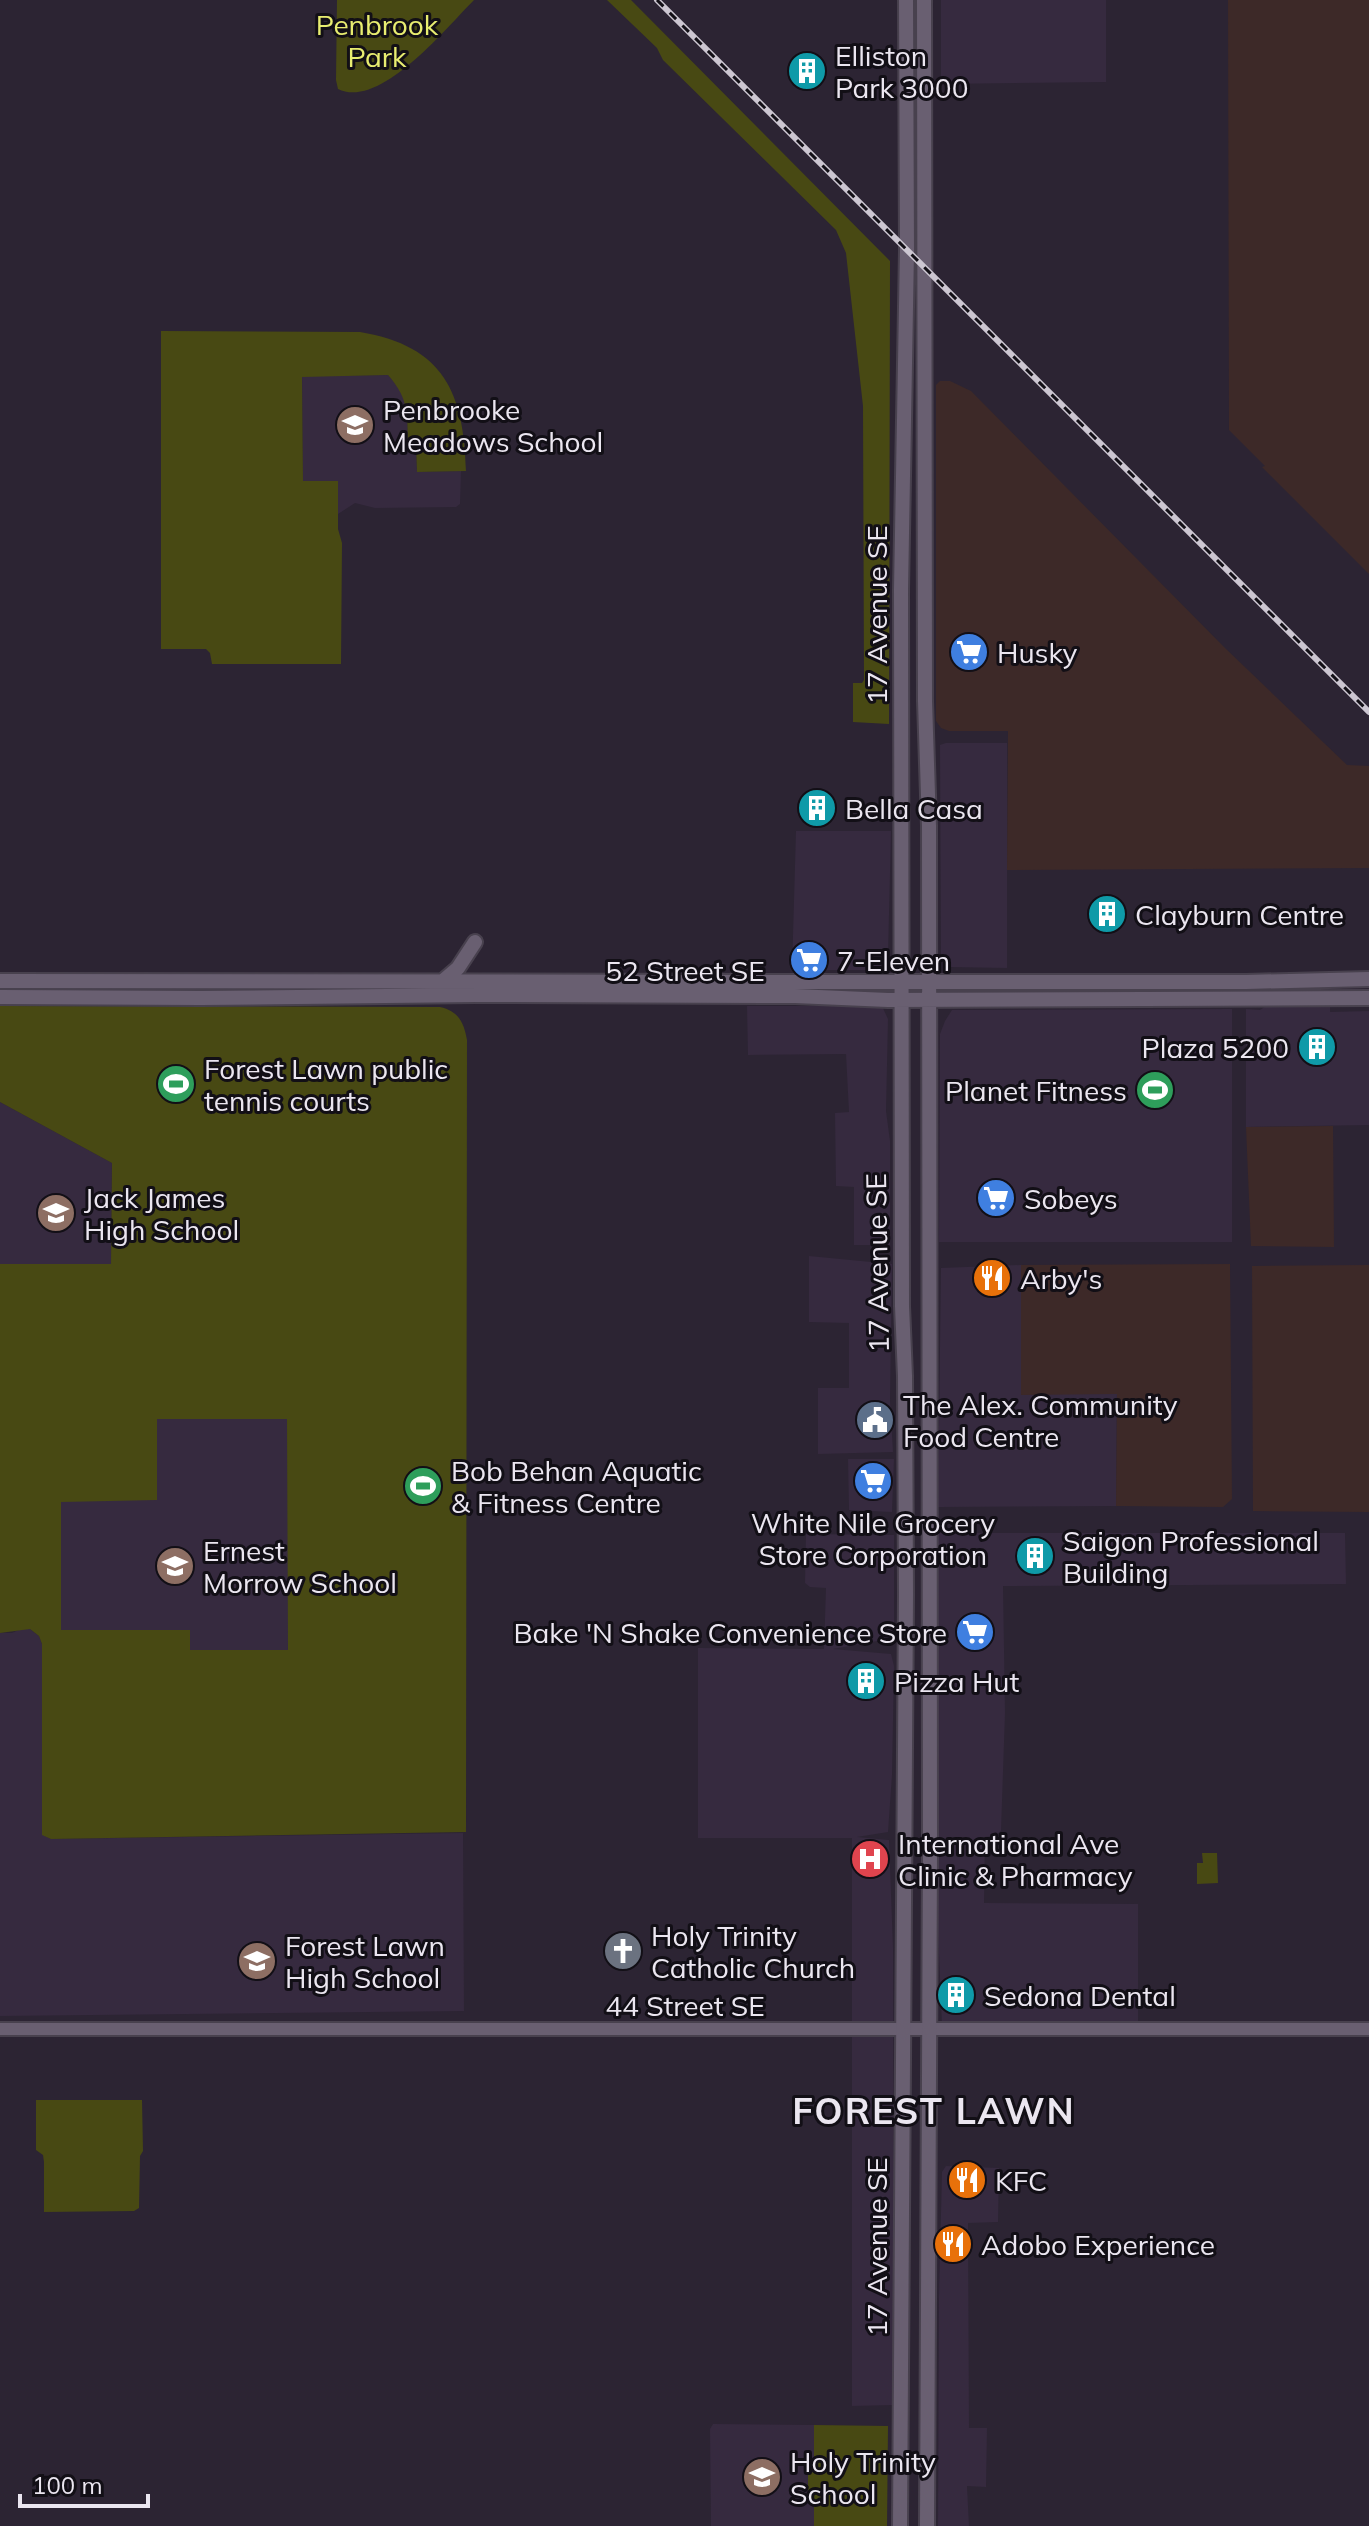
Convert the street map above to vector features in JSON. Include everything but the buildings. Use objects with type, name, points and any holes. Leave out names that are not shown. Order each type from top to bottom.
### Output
[{"type":"main road","name":"17 Avenue SE","points":[[900,2526],[906,1457],[902,1306],[901,576],[907,250],[906,0]]},
{"type":"main road","name":"17 Avenue SE","points":[[924,0],[923,389],[929,982],[927,2526]]},
{"type":"main road","points":[[444,980],[458,968],[475,942]]},
{"type":"main road","name":"52 Street SE","points":[[0,981],[1289,982],[1369,979]]},
{"type":"main road","name":"52 Street SE","points":[[0,997],[1369,998]]},
{"type":"street","name":"44 Street SE","points":[[0,2029],[1369,2029]]},
{"type":"shaded area","points":[[941,0],[1106,0],[1106,82],[941,84]]},
{"type":"shaded area","points":[[1228,0],[1369,0],[1369,574],[1229,430]]},
{"type":"shaded area","name":"Penbrooke Meadows School","points":[[388,375],[401,389],[407,405],[408,445],[416,446],[417,472],[461,471],[460,504],[456,507],[375,508],[355,503],[338,514],[337,481],[303,482],[302,376]]},
{"type":"shaded area","points":[[940,381],[950,381],[971,391],[1225,648],[1347,765],[1369,766],[1369,868],[1007,870],[1008,731],[949,731],[941,728],[936,721],[936,385]]},
{"type":"shaded area","points":[[1007,743],[1007,968],[950,967],[941,961],[940,745]]},
{"type":"shaded area","points":[[796,831],[891,831],[888,956],[878,970],[792,970]]},
{"type":"shaded area","points":[[747,1006],[882,1006],[888,1019],[886,1111],[890,1141],[890,1245],[854,1245],[854,1187],[836,1186],[835,1113],[849,1112],[846,1054],[748,1055]]},
{"type":"shaded area","points":[[1266,1006],[1330,1006],[1330,1012],[1369,1011],[1369,1125],[1246,1127],[1246,1009],[1260,1010]]},
{"type":"shaded area","points":[[1232,1009],[1232,1242],[939,1242],[940,1034],[952,1010]]},
{"type":"shaded area","name":"Jack James High School","points":[[0,1102],[112,1163],[111,1264],[0,1264]]},
{"type":"shaded area","points":[[1333,1126],[1334,1247],[1251,1246],[1246,1127]]},
{"type":"shaded area","points":[[809,1256],[892,1264],[890,1400],[893,1452],[818,1454],[818,1388],[849,1388],[849,1323],[809,1322]]},
{"type":"shaded area","points":[[1230,1264],[1232,1499],[1223,1507],[1116,1506],[1117,1394],[1021,1395],[1021,1265]]},
{"type":"shaded area","points":[[1021,1265],[1021,1394],[1117,1394],[1116,1506],[938,1507],[941,1268]]},
{"type":"shaded area","points":[[1369,1265],[1369,1512],[1253,1511],[1252,1266]]},
{"type":"shaded area","name":"Ernest Morrow School","points":[[157,1419],[288,1419],[288,1650],[189,1650],[190,1631],[61,1630],[61,1501]]},
{"type":"shaded area","points":[[848,1459],[894,1459],[892,1512],[849,1510]]},
{"type":"shaded area","points":[[938,1533],[1345,1533],[1346,1584],[1003,1586],[1005,1713],[1001,1831],[995,1836],[985,1837],[984,1903],[1138,1904],[1138,2029],[942,2026],[937,1905]]},
{"type":"shaded area","points":[[806,1534],[894,1535],[894,1638],[833,1649],[891,1654],[894,1666],[888,1832],[857,1837],[889,1840],[893,1948],[894,2405],[852,2406],[852,1838],[698,1838],[698,1648],[824,1649],[826,1588],[810,1587],[805,1583]]},
{"type":"shaded area","name":"Forest Lawn High School","points":[[30,1629],[39,1636],[42,1644],[43,1835],[51,1839],[463,1833],[464,2011],[0,2016],[0,1633]]},
{"type":"shaded area","points":[[946,2166],[999,2168],[998,2222],[968,2223],[969,2428],[987,2428],[986,2487],[967,2486],[969,2526],[938,2526],[939,2297],[942,2172]]},
{"type":"shaded area","name":"Holy Trinity School","points":[[713,2424],[814,2425],[814,2526],[711,2526],[710,2429]]},
{"type":"green space","name":"Penbrook Park","points":[[337,0],[474,0],[412,62],[373,88],[355,92],[338,89],[336,80]]},
{"type":"green space","points":[[607,0],[631,0],[890,261],[889,724],[853,722],[853,683],[864,680],[863,406],[846,253],[836,230],[663,60],[657,48]]},
{"type":"green space","points":[[161,331],[360,332],[412,349],[430,362],[454,396],[464,443],[466,471],[417,472],[416,446],[408,446],[404,400],[388,375],[302,377],[303,481],[338,481],[338,529],[342,543],[341,664],[212,664],[206,649],[161,649]]},
{"type":"green space","points":[[0,1006],[440,1007],[459,1018],[467,1040],[466,1832],[51,1839],[42,1835],[42,1644],[39,1636],[30,1629],[0,1633],[0,1264],[111,1264],[112,1163],[0,1102]],"holes":[[[157,1419],[287,1419],[288,1650],[190,1650],[190,1630],[61,1630],[61,1502],[157,1500]]]},
{"type":"green space","points":[[1202,1853],[1217,1853],[1218,1883],[1197,1884],[1197,1863],[1203,1863]]},
{"type":"green space","points":[[36,2100],[142,2100],[143,2151],[140,2156],[139,2208],[134,2211],[44,2212],[44,2162],[43,2155],[36,2150]]},
{"type":"green space","points":[[814,2425],[888,2426],[887,2526],[814,2526],[814,2499],[808,2499],[808,2473],[814,2472]]},
{"type":"railway","points":[[657,0],[1369,712]]},
{"type":"place","name":"Elliston Park 3000","points":[[807,71]]},
{"type":"place","name":"Penbrooke Meadows School","points":[[355,425]]},
{"type":"place","name":"Husky","points":[[969,652]]},
{"type":"place","name":"Bella Casa","points":[[817,808]]},
{"type":"place","name":"Clayburn Centre","points":[[1107,914]]},
{"type":"place","name":"7-Eleven","points":[[809,960]]},
{"type":"place","name":"Plaza 5200","points":[[1317,1047]]},
{"type":"place","name":"Forest Lawn public tennis courts","points":[[176,1084]]},
{"type":"place","name":"Planet Fitness","points":[[1155,1090]]},
{"type":"place","name":"Sobeys","points":[[996,1198]]},
{"type":"place","name":"Jack James High School","points":[[56,1213]]},
{"type":"place","name":"Arby's","points":[[992,1278]]},
{"type":"place","name":"The Alex. Community Food Centre","points":[[875,1420]]},
{"type":"place","name":"White Nile Grocery Store Corporation","points":[[873,1481]]},
{"type":"place","name":"Bob Behan Aquatic & Fitness Centre","points":[[423,1486]]},
{"type":"place","name":"Saigon Professional Building","points":[[1035,1556]]},
{"type":"place","name":"Ernest Morrow School","points":[[175,1566]]},
{"type":"place","name":"Bake 'N Shake Convenience Store","points":[[975,1632]]},
{"type":"place","name":"Pizza Hut","points":[[866,1681]]},
{"type":"place","name":"International Ave Clinic & Pharmacy","points":[[870,1859]]},
{"type":"place","name":"Holy Trinity Catholic Church","points":[[623,1951]]},
{"type":"place","name":"Forest Lawn High School","points":[[257,1961]]},
{"type":"place","name":"Sedona Dental","points":[[956,1995]]},
{"type":"place","name":"KFC","points":[[967,2180]]},
{"type":"place","name":"Adobo Experience","points":[[953,2244]]},
{"type":"place","name":"Holy Trinity School","points":[[762,2477]]},
{"type":"district","name":"FOREST LAWN","points":[[934,2110]]}]
